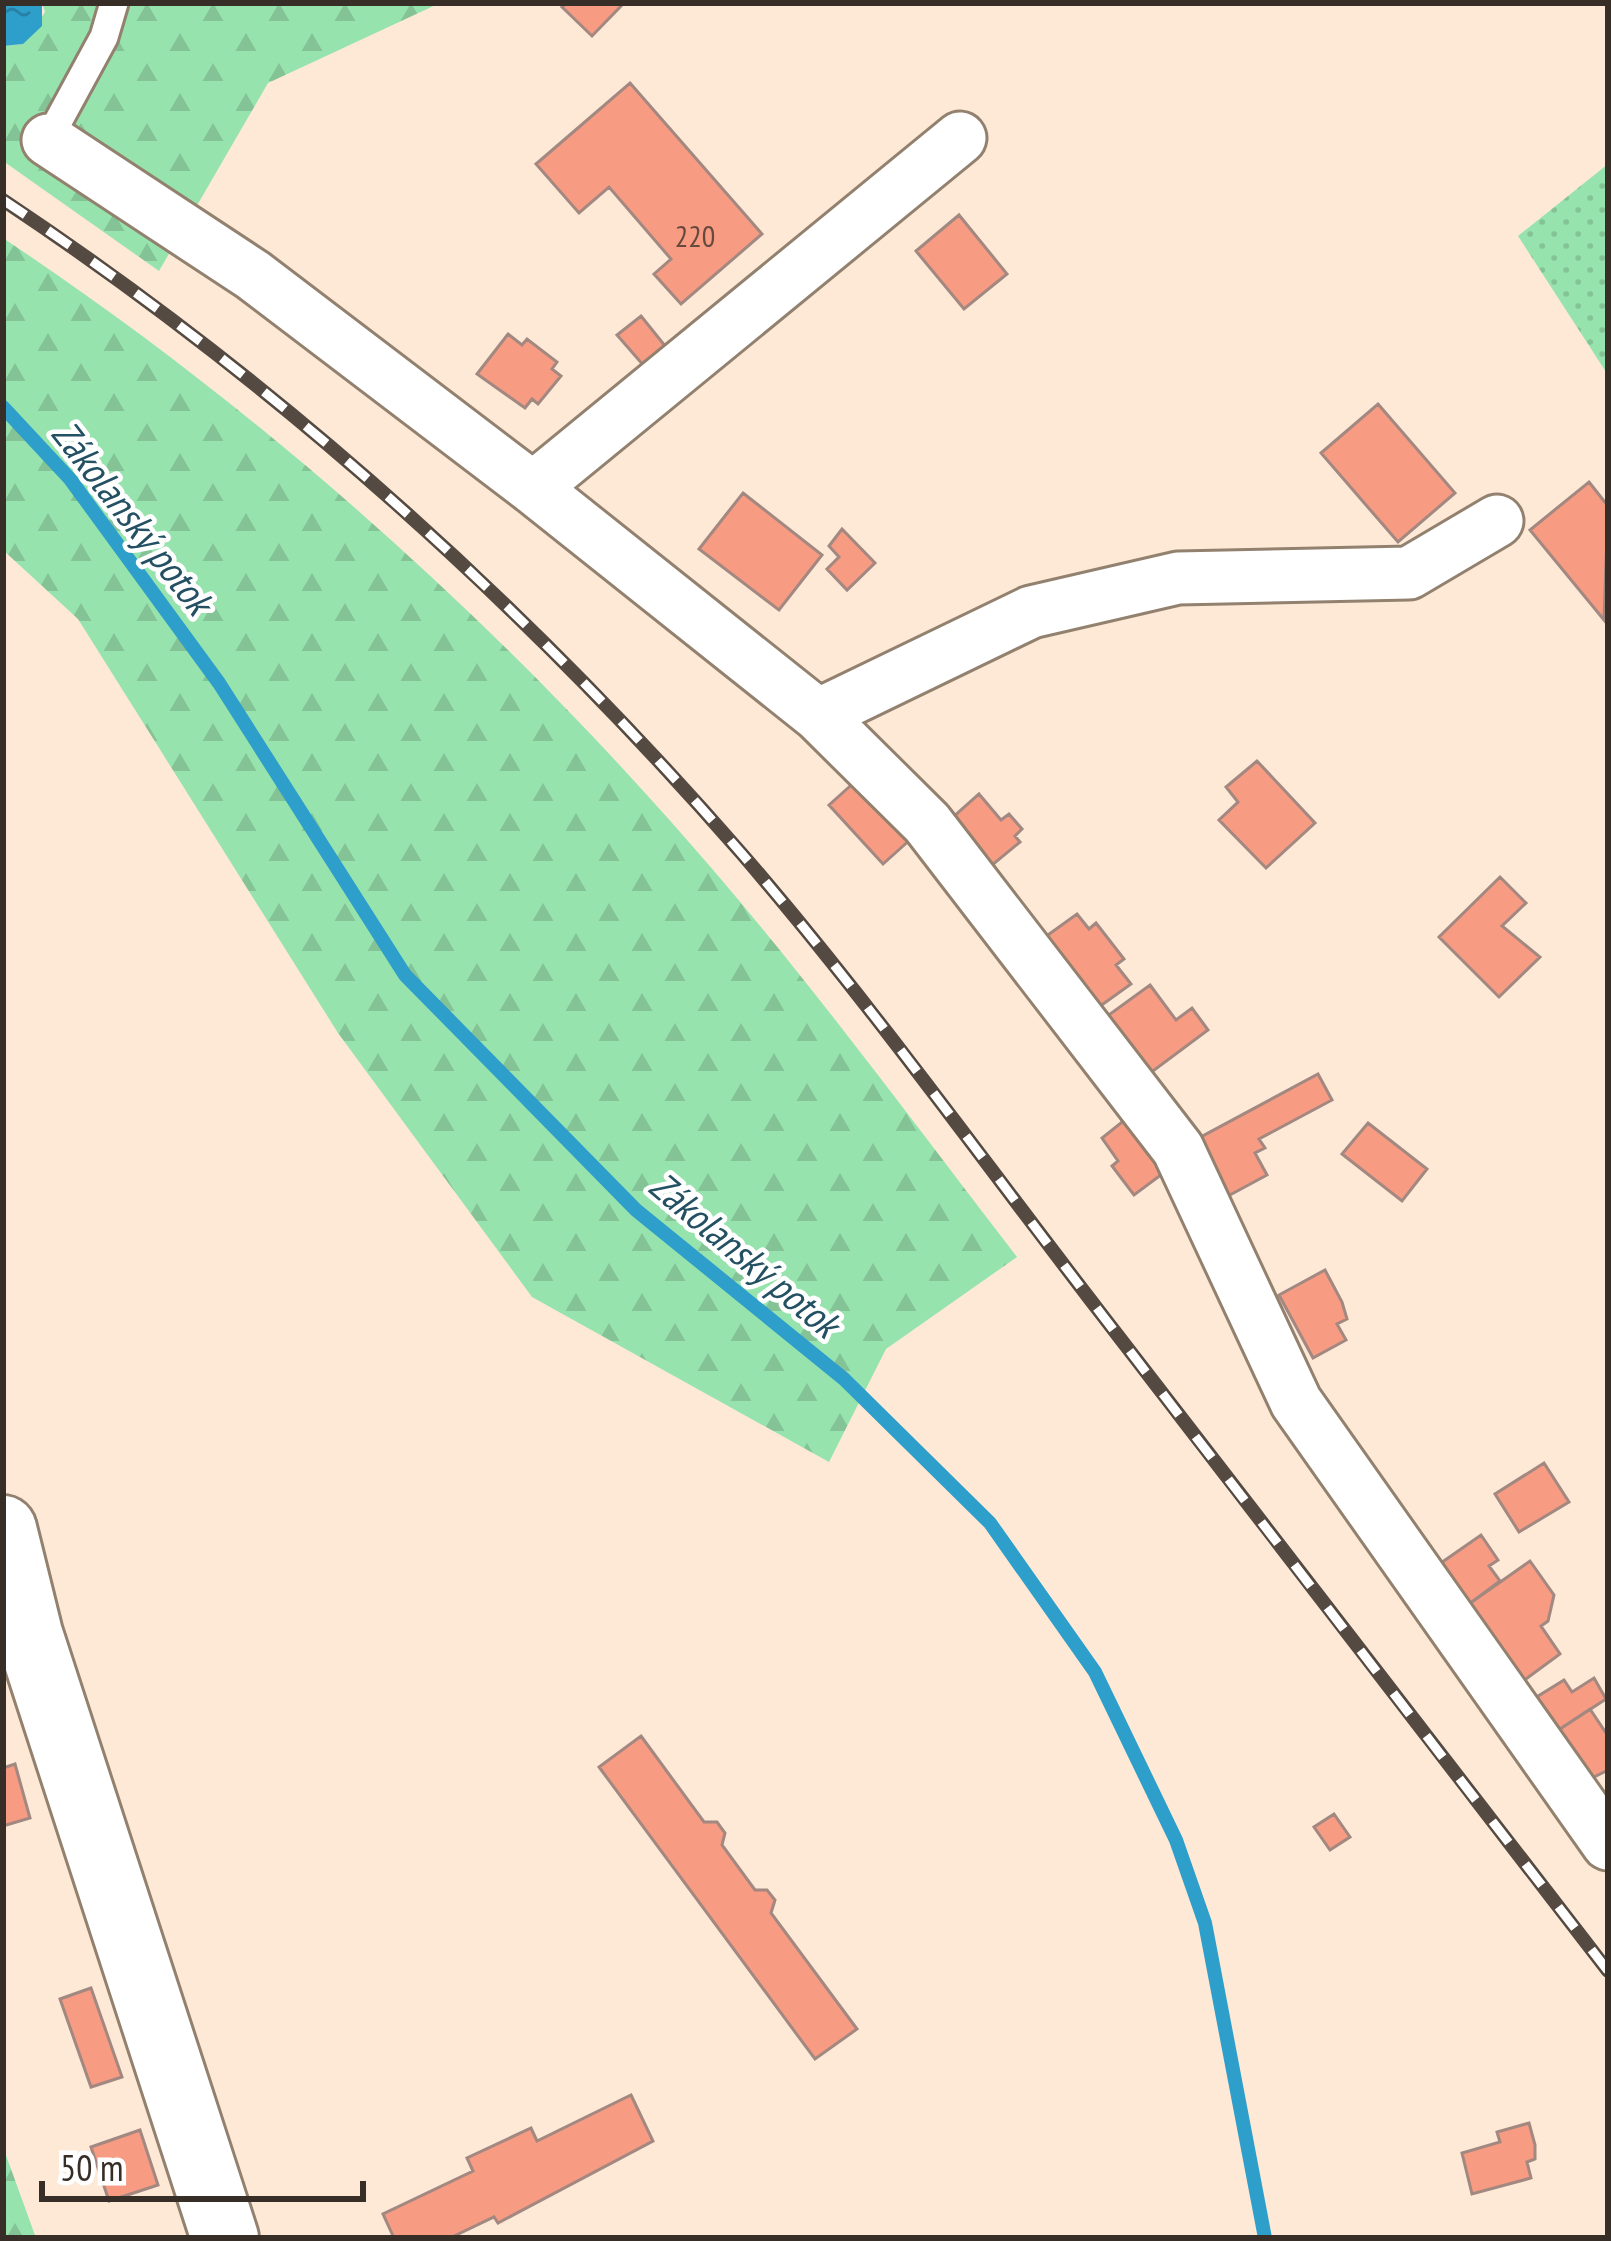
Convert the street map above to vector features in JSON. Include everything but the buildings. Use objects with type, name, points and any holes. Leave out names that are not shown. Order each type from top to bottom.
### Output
[{"type":"main road","points":[[3,1529],[29,1634],[225,2238]]},
{"type":"street","points":[[532,488],[960,138]]},
{"type":"street","points":[[48,140],[253,275],[532,488],[818,716],[927,824],[1178,1149],[1296,1402],[1608,1844]]},
{"type":"street","points":[[818,716],[1031,612],[1178,578],[1409,573],[1497,521]]},
{"type":"lane","points":[[48,140],[104,38],[114,3]]},
{"type":"green space","points":[[42,3],[440,3],[268,83],[159,271],[3,161],[3,46],[23,44],[45,12]]},
{"type":"green space","points":[[1608,164],[1608,375],[1518,236]]},
{"type":"green space","points":[[3,238],[102,306],[292,454],[384,533],[558,700],[759,924],[1017,1257],[886,1349],[829,1462],[532,1297],[338,1033],[78,619],[3,550]]},
{"type":"green space","points":[[3,2147],[36,2238],[3,2238]]},
{"type":"water","points":[[3,3],[42,3],[42,26],[23,44],[3,46]]},
{"type":"waterway","name":"Zákolanský potok","points":[[3,407],[70,479],[219,683],[405,975],[636,1210],[844,1379],[990,1523],[1095,1672],[1176,1840],[1205,1923],[1265,2238]]},
{"type":"railway","points":[[3,200],[204,344],[394,502],[574,672],[659,762],[789,909],[879,1022],[1608,1971]]}]
